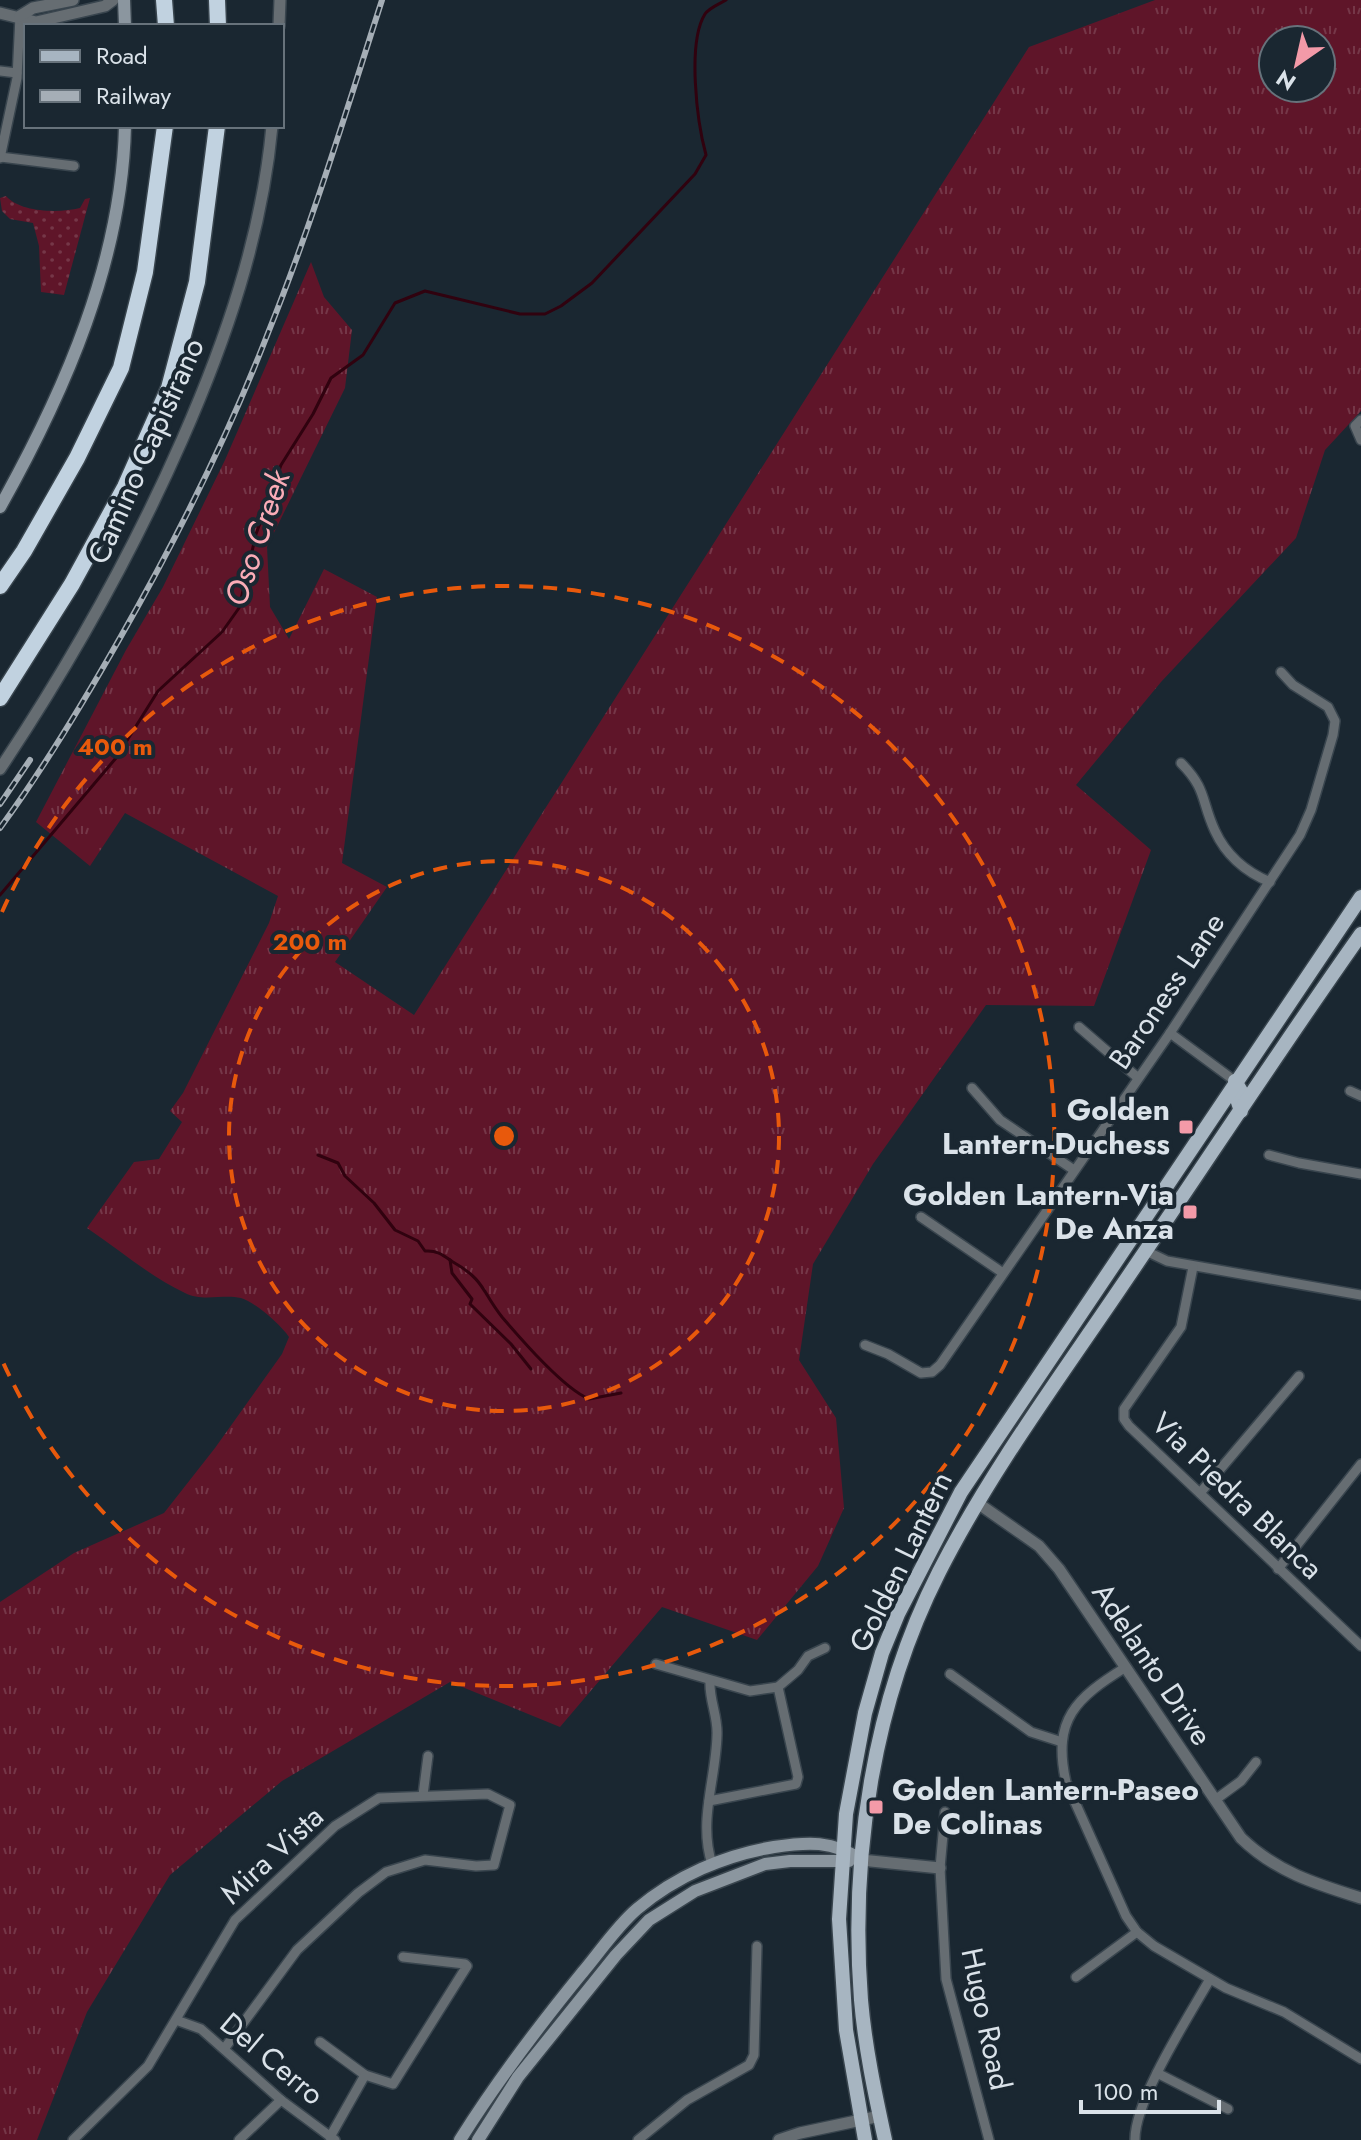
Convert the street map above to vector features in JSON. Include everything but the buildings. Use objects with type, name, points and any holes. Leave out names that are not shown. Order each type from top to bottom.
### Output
[{"type":"highway","points":[[164,0],[166,24]]},
{"type":"highway","points":[[217,0],[218,24]]},
{"type":"highway","points":[[0,586],[24,551],[77,458],[121,368],[145,272],[165,128]]},
{"type":"highway","points":[[0,698],[72,584],[125,487],[169,388],[197,282],[217,128]]},
{"type":"main road","points":[[124,0],[125,24]]},
{"type":"main road","points":[[0,507],[50,410],[91,309],[116,213],[125,128]]},
{"type":"main road","name":"Golden Lantern","points":[[865,2140],[846,2030],[839,1919],[853,1771],[882,1653],[898,1614],[961,1492],[1361,897]]},
{"type":"main road","name":"Golden Lantern","points":[[885,2140],[861,2002],[861,1860],[873,1776],[894,1686],[925,1602],[958,1536],[1027,1426],[1361,934]]},
{"type":"main road","points":[[1241,1111],[1237,1099],[1241,1091],[1235,1081],[1256,1069],[1270,1069]]},
{"type":"main road","points":[[1115,1264],[1123,1266],[1146,1251],[1142,1241],[1144,1232],[1139,1225]]},
{"type":"main road","points":[[923,1566],[959,1511],[979,1504],[973,1492],[999,1447],[1004,1425]]},
{"type":"main road","points":[[460,2140],[520,2050],[620,1926],[652,1897],[712,1864],[743,1853],[796,1844],[861,1860]]},
{"type":"main road","points":[[478,2140],[518,2077],[635,1934],[664,1909],[719,1880],[765,1864],[843,1854]]},
{"type":"main road","points":[[712,1864],[719,1880]]},
{"type":"street","points":[[20,16],[33,8],[73,0]]},
{"type":"street","points":[[0,13],[36,22],[105,6],[113,0]]},
{"type":"street","points":[[279,24],[280,0]]},
{"type":"street","points":[[20,16],[20,77],[0,158],[74,166]]},
{"type":"street","points":[[0,71],[20,77]]},
{"type":"street","name":"Camino Capistrano","points":[[0,769],[50,693],[99,609],[150,509],[204,388],[244,271],[264,188],[272,128]]},
{"type":"street","points":[[1361,420],[1355,426],[1361,440]]},
{"type":"street","name":"Baroness Lane","points":[[865,1345],[921,1373],[932,1372],[953,1348],[1270,882],[1308,819],[1335,729],[1333,714],[1328,707],[1293,685],[1281,672]]},
{"type":"street","points":[[1181,763],[1197,779],[1215,831],[1226,849],[1252,874],[1270,882]]},
{"type":"street","points":[[1079,1027],[1137,1077]]},
{"type":"street","points":[[1170,1033],[1235,1081]]},
{"type":"street","points":[[972,1088],[1000,1120],[1074,1170]]},
{"type":"street","points":[[1350,1091],[1361,1096]]},
{"type":"street","points":[[1269,1155],[1361,1174]]},
{"type":"street","points":[[921,1217],[1003,1273]]},
{"type":"street","points":[[1146,1251],[1167,1261],[1193,1267],[1361,1295]]},
{"type":"street","name":"Via Piedra Blanca","points":[[1193,1267],[1181,1327],[1124,1409],[1124,1419],[1361,1646]]},
{"type":"street","points":[[1200,1493],[1299,1376]]},
{"type":"street","points":[[1278,1569],[1361,1464]]},
{"type":"street","name":"Adelanto Drive","points":[[979,1504],[1039,1546],[1059,1569],[1241,1838],[1275,1866],[1315,1884],[1361,1898]]},
{"type":"street","points":[[656,1664],[750,1691],[778,1687],[798,1670],[808,1656],[825,1648]]},
{"type":"street","points":[[1126,1667],[1093,1688],[1076,1704],[1065,1723],[1062,1742],[1066,1782],[1126,1916],[1137,1932],[1154,1946],[1246,1998],[1284,2012],[1361,2059]]},
{"type":"street","points":[[950,1674],[1031,1732],[1062,1742]]},
{"type":"street","points":[[710,1681],[709,1698],[717,1717],[717,1736],[705,1814],[705,1844],[712,1864]]},
{"type":"street","points":[[709,1801],[796,1784],[798,1777],[778,1687]]},
{"type":"street","points":[[423,1795],[428,1756]]},
{"type":"street","points":[[1215,1800],[1241,1781],[1256,1762]]},
{"type":"street","name":"Mira Vista","points":[[73,2140],[148,2066],[235,1920],[335,1826],[379,1798],[488,1794],[510,1805],[494,1865],[425,1860],[386,1872],[358,1893],[297,1950],[224,2049]]},
{"type":"street","name":"Hugo Road","points":[[945,1812],[940,1868],[946,1979],[989,2140]]},
{"type":"street","points":[[861,1860],[940,1868]]},
{"type":"street","points":[[1076,1977],[1137,1932]]},
{"type":"street","points":[[638,2140],[687,2100],[749,2065],[754,2055],[757,1946]]},
{"type":"street","points":[[320,2042],[365,2075],[393,2084],[467,1966],[403,1957]]},
{"type":"street","points":[[1135,2140],[1135,2127],[1157,2073],[1210,1979]]},
{"type":"street","name":"Del Cerro","points":[[176,2020],[201,2029],[281,2100],[332,2138]]},
{"type":"street","points":[[1157,2073],[1228,2109]]},
{"type":"street","points":[[332,2138],[365,2075]]},
{"type":"street","points":[[239,2140],[281,2100]]},
{"type":"street","points":[[782,2139],[880,2116]]},
{"type":"green space","points":[[1155,0],[1361,0],[1361,411],[1325,450],[1296,538],[1161,682],[1076,785],[1151,850],[1094,1006],[986,1005],[873,1164],[813,1264],[799,1360],[836,1418],[844,1508],[818,1566],[757,1640],[662,1607],[560,1727],[450,1682],[282,1781],[170,1875],[87,2012],[37,2140],[0,2140],[0,1602],[74,1553],[164,1513],[282,1354],[289,1337],[267,1314],[247,1300],[198,1297],[185,1293],[147,1271],[87,1228],[134,1162],[159,1159],[182,1122],[170,1111],[183,1093],[269,923],[278,896],[125,813],[90,866],[36,822],[126,650],[163,587],[225,460],[311,262],[324,297],[352,330],[345,388],[267,547],[270,607],[289,639],[324,569],[377,597],[342,863],[387,887],[335,962],[414,1015],[1029,47]]},
{"type":"green space","points":[[6,196],[21,206],[52,211],[80,208],[85,199],[90,198],[64,295],[41,292],[39,246],[33,223],[10,219],[2,211],[0,198]]},
{"type":"waterway","name":"Oso Creek","points":[[0,895],[116,758],[158,691],[222,632],[239,608],[256,534],[281,465],[331,378],[363,355],[395,303],[425,291],[520,314],[545,314],[592,283],[695,174],[706,155],[695,83],[696,44],[705,14],[726,0]]},
{"type":"waterway","points":[[318,1155],[338,1163],[345,1176],[374,1203],[395,1230],[418,1241],[425,1251],[440,1254],[471,1275],[510,1326],[567,1385],[589,1399],[621,1393]]},
{"type":"waterway","points":[[450,1260],[452,1273],[472,1299],[470,1304],[511,1344],[531,1369]]},
{"type":"railway","points":[[0,828],[48,759],[106,662],[161,564],[218,450],[252,373],[299,251],[382,0]]},
{"type":"railway","points":[[0,804],[30,760]]},
{"type":"place","name":"Golden Lantern-Duchess","points":[[1186,1127]]},
{"type":"place","name":"Golden Lantern-Via De Anza","points":[[1190,1212]]},
{"type":"place","name":"Golden Lantern-Paseo De Colinas","points":[[876,1807]]}]
